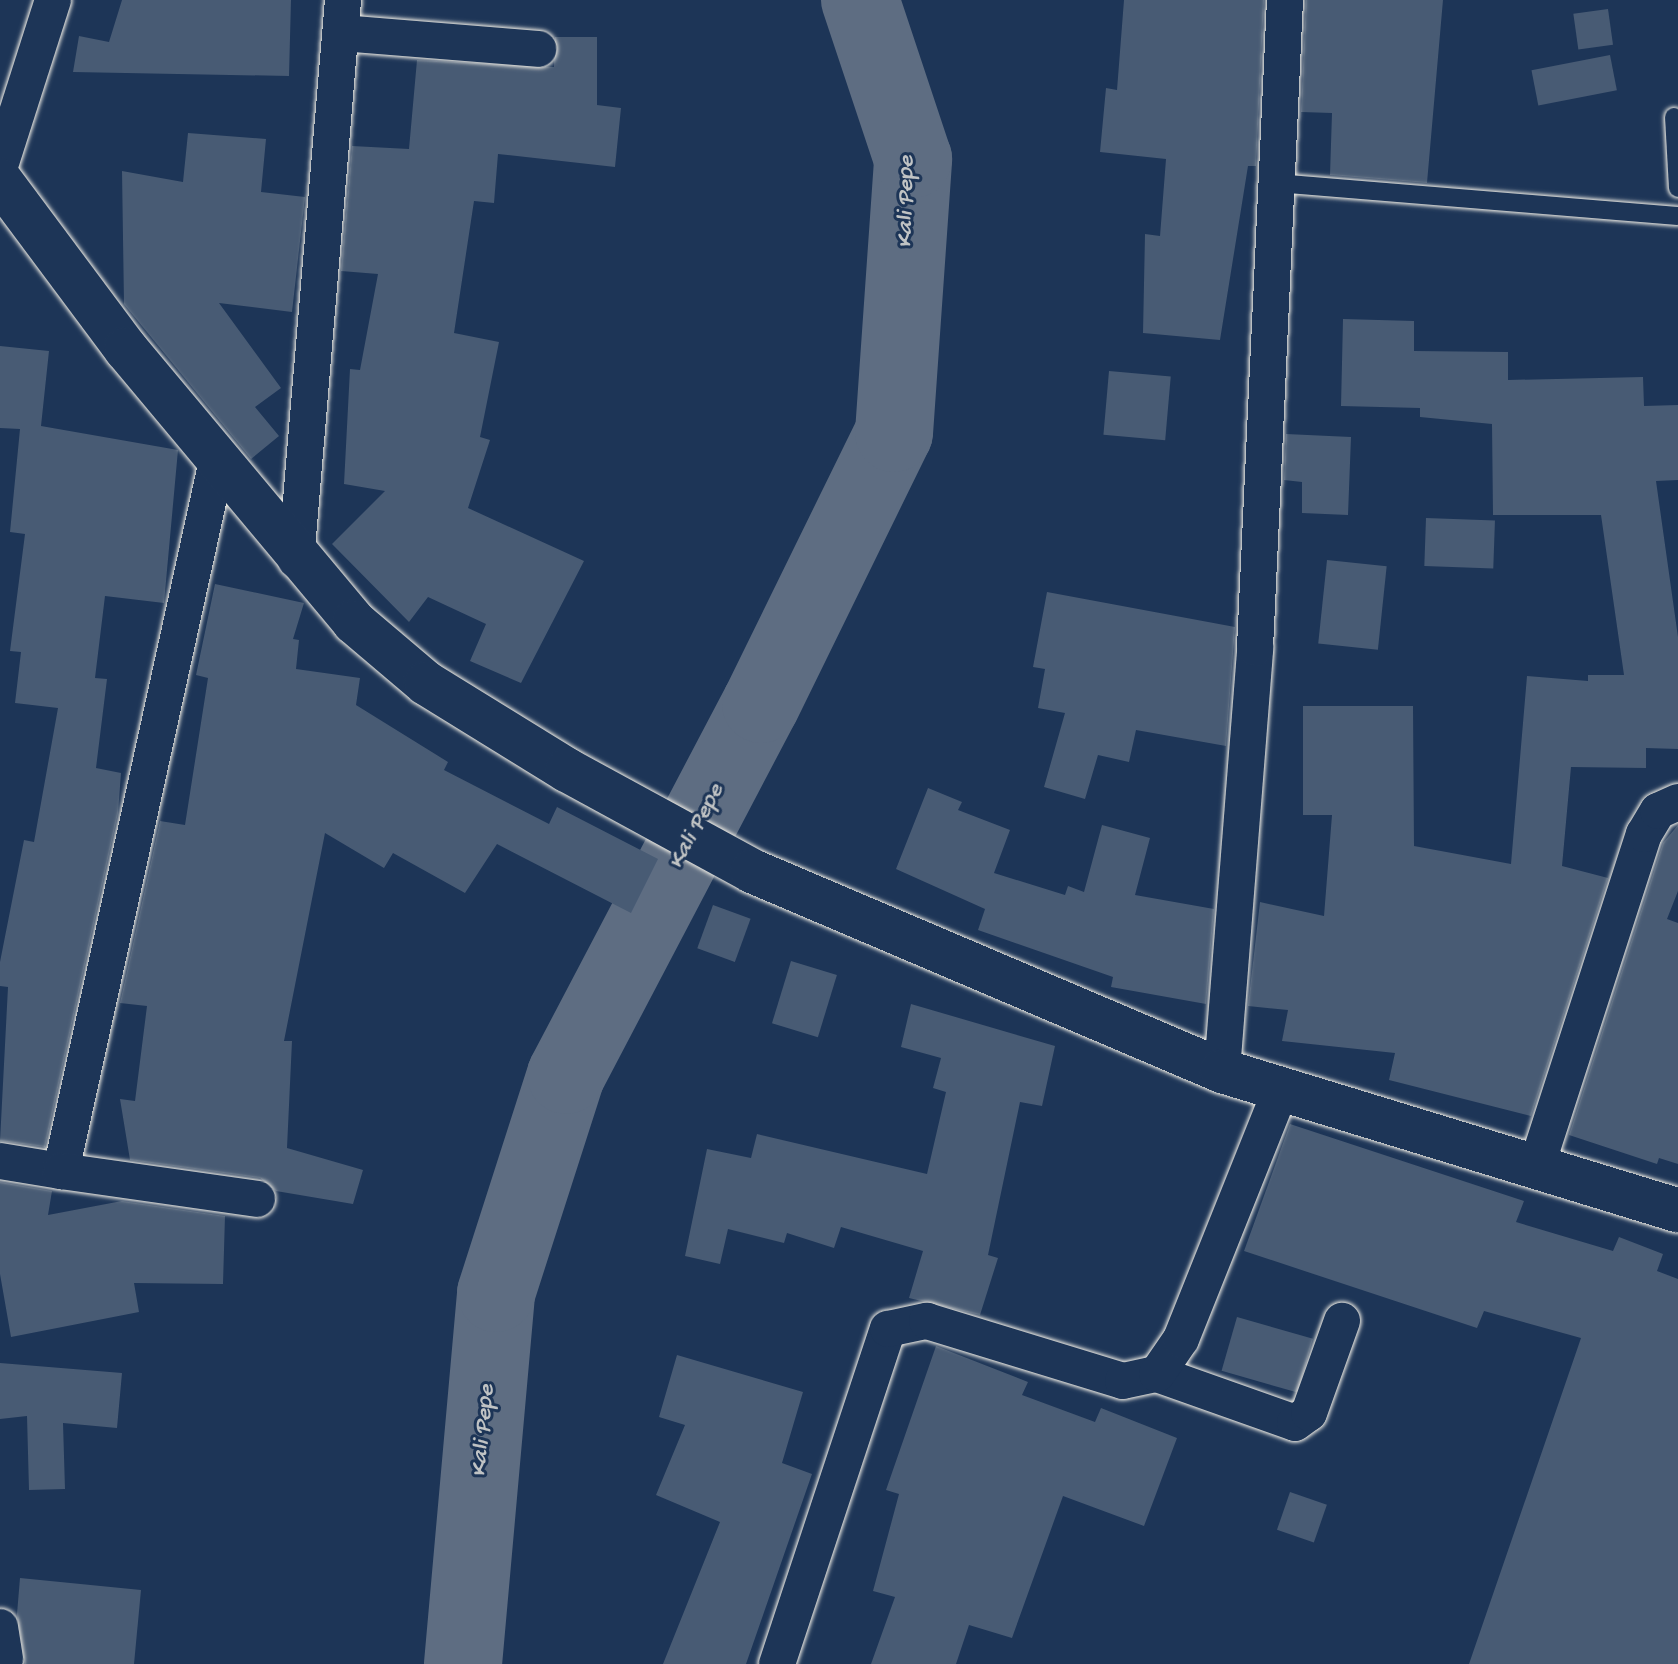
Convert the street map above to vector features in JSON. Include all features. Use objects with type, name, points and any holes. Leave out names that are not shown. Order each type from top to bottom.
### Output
[{"type":"main road","points":[[0,180],[296,560],[426,683],[752,871],[1222,1071],[1280,1092],[1678,1210]]},
{"type":"street","points":[[0,166],[53,0]]},
{"type":"street","points":[[1222,1071],[1255,648],[1285,0]]},
{"type":"street","points":[[296,560],[342,16],[538,49]]},
{"type":"street","points":[[61,1171],[217,461]]},
{"type":"street","points":[[1536,1168],[1644,834],[1658,811],[1678,802]]},
{"type":"street","points":[[1157,1374],[1181,1339],[1280,1092]]},
{"type":"street","points":[[0,1161],[257,1199]]},
{"type":"street","points":[[777,1664],[888,1329],[927,1321],[1123,1381],[1157,1374],[1295,1423],[1309,1413],[1342,1321]]},
{"type":"lane","points":[[1674,117],[1678,188]]},
{"type":"lane","points":[[1276,183],[1678,216]]},
{"type":"building","points":[[122,0],[291,0],[289,76],[73,72],[79,36],[109,42]]},
{"type":"building","points":[[1124,0],[1264,0],[1256,166],[1248,166],[1220,340],[1143,333],[1145,234],[1160,236],[1166,159],[1100,152],[1106,88],[1117,90]]},
{"type":"building","points":[[1306,0],[1443,0],[1427,183],[1330,175],[1332,113],[1301,112]]},
{"type":"building","points":[[1608,9],[1613,45],[1578,50],[1573,14]]},
{"type":"building","points":[[555,37],[597,37],[597,105],[621,108],[615,167],[498,154],[494,203],[474,201],[454,333],[499,342],[480,437],[490,440],[468,508],[584,561],[521,683],[470,661],[486,624],[428,597],[409,622],[332,544],[385,491],[344,484],[350,369],[360,370],[378,274],[341,271],[352,146],[409,149],[417,60],[554,67]]},
{"type":"building","points":[[1610,55],[1617,90],[1538,106],[1531,70]]},
{"type":"building","points":[[188,133],[266,139],[261,192],[305,197],[292,312],[219,303],[281,388],[255,407],[279,436],[251,459],[124,304],[122,171],[183,182]]},
{"type":"building","points":[[1343,319],[1414,321],[1414,351],[1508,352],[1508,380],[1643,377],[1644,406],[1678,405],[1678,480],[1656,481],[1678,637],[1678,749],[1646,748],[1646,768],[1571,767],[1562,866],[1608,878],[1531,1116],[1389,1080],[1395,1053],[1282,1041],[1288,1010],[1248,1006],[1260,902],[1324,916],[1332,815],[1303,815],[1303,706],[1413,706],[1414,846],[1511,864],[1527,676],[1588,681],[1588,675],[1624,675],[1601,515],[1493,515],[1492,424],[1420,417],[1420,408],[1341,406]]},
{"type":"building","points":[[0,346],[49,351],[41,426],[178,450],[164,603],[105,596],[95,678],[107,679],[96,768],[121,773],[118,813],[45,1147],[0,1141],[8,987],[0,986],[0,962],[24,840],[34,842],[58,708],[15,703],[21,652],[10,651],[25,534],[10,532],[20,429],[0,428]]},
{"type":"building","points":[[1109,371],[1171,376],[1165,440],[1103,435]]},
{"type":"building","points":[[1286,434],[1351,437],[1348,515],[1302,513],[1302,482],[1284,480]]},
{"type":"building","points":[[1426,518],[1495,520],[1493,568],[1424,566]]},
{"type":"building","points":[[1327,560],[1387,566],[1378,650],[1318,644]]},
{"type":"building","points":[[215,584],[304,603],[293,639],[299,640],[296,669],[360,678],[356,705],[448,762],[444,770],[549,824],[557,807],[658,859],[631,913],[497,844],[465,893],[393,853],[384,868],[325,833],[284,1041],[292,1041],[287,1148],[363,1170],[353,1204],[276,1191],[260,1178],[130,1160],[120,1099],[135,1101],[147,1006],[120,1003],[160,821],[185,825],[208,678],[196,675]]},
{"type":"building","points":[[1047,592],[1235,627],[1226,746],[1136,730],[1129,762],[1098,755],[1085,799],[1044,787],[1065,713],[1038,708],[1045,669],[1033,667]]},
{"type":"building","points":[[928,788],[962,802],[958,810],[1010,830],[994,873],[1065,895],[1068,886],[1084,892],[1102,825],[1150,838],[1135,895],[1214,909],[1206,1004],[1111,987],[1113,977],[978,930],[985,909],[896,869]]},
{"type":"building","points":[[1678,825],[1678,891],[1667,919],[1678,923],[1678,1164],[1659,1158],[1657,1164],[1569,1135],[1663,843]]},
{"type":"building","points":[[713,905],[751,919],[735,962],[697,948]]},
{"type":"building","points":[[791,961],[837,975],[818,1037],[772,1023]]},
{"type":"building","points":[[911,1004],[1055,1046],[1042,1106],[1020,1102],[988,1255],[998,1258],[980,1315],[909,1298],[923,1251],[841,1227],[834,1248],[787,1233],[784,1243],[728,1229],[720,1264],[685,1256],[707,1149],[751,1158],[757,1134],[927,1174],[946,1092],[933,1088],[941,1058],[901,1047]]},
{"type":"building","points":[[1290,1124],[1524,1201],[1516,1222],[1613,1251],[1619,1237],[1663,1254],[1657,1271],[1678,1279],[1678,1664],[1469,1664],[1581,1338],[1484,1311],[1477,1328],[1244,1251]]},
{"type":"building","points":[[0,1182],[52,1191],[48,1215],[122,1201],[225,1216],[223,1284],[134,1283],[139,1312],[11,1337],[0,1274]]},
{"type":"building","points":[[1237,1317],[1313,1339],[1298,1393],[1222,1371]]},
{"type":"building","points":[[936,1346],[1028,1382],[1022,1395],[1095,1422],[1101,1408],[1177,1438],[1144,1526],[1063,1496],[1012,1638],[969,1625],[956,1664],[871,1664],[895,1597],[873,1591],[899,1494],[886,1490]]},
{"type":"building","points":[[677,1355],[803,1392],[782,1463],[812,1474],[746,1664],[663,1664],[720,1522],[656,1495],[685,1425],[659,1417]]},
{"type":"building","points":[[0,1363],[122,1373],[117,1428],[63,1423],[65,1489],[29,1490],[27,1416],[0,1419]]},
{"type":"building","points":[[1290,1492],[1327,1505],[1314,1543],[1277,1530]]},
{"type":"building","points":[[20,1578],[141,1590],[134,1664],[25,1664],[17,1614]]},
{"type":"waterway","name":"Kali Pepe","points":[[463,1664],[496,1293],[566,1075],[761,704],[894,433],[913,159],[860,0]]}]
